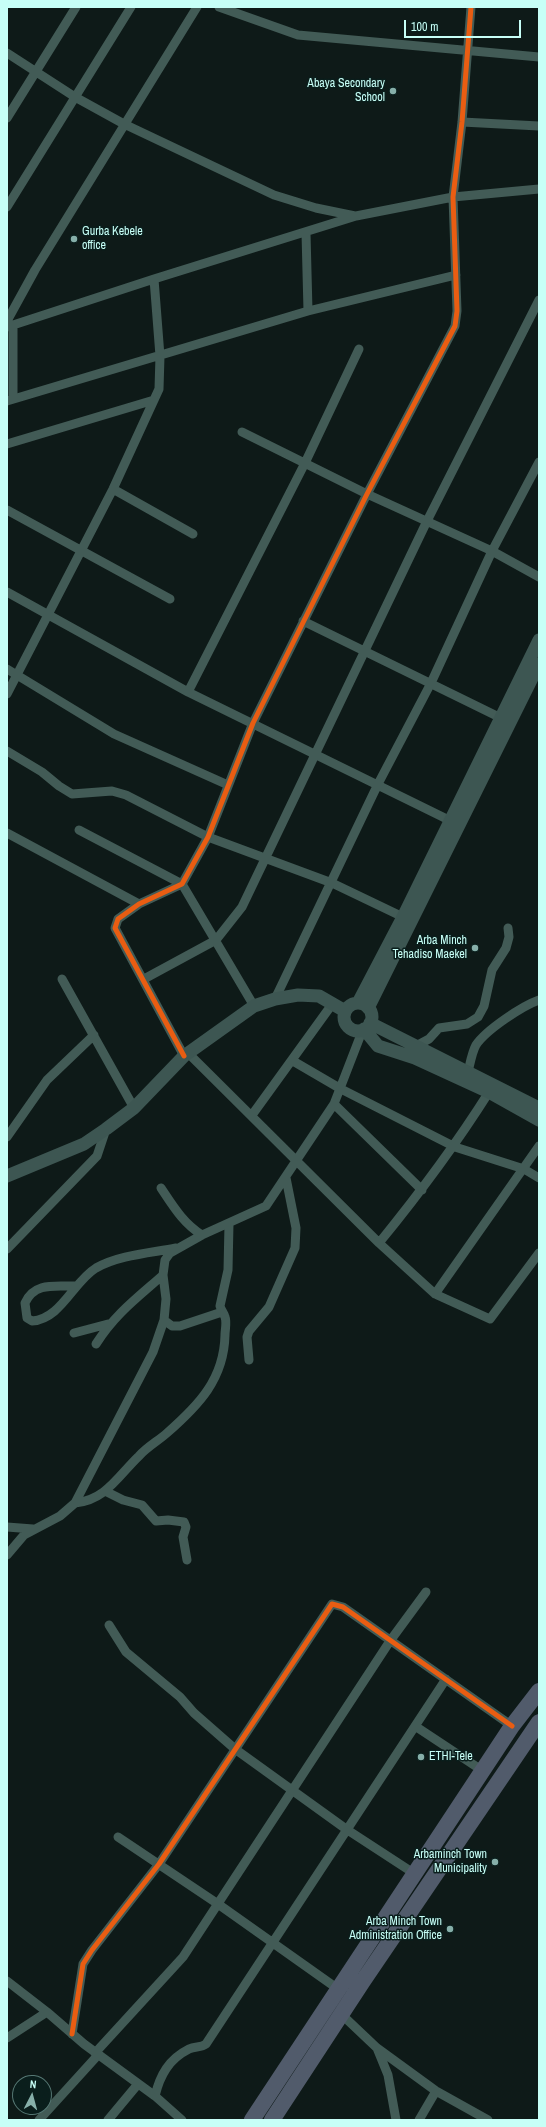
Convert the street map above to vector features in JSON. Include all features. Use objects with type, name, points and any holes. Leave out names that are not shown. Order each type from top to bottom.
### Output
[{"type":"highway","points":[[252,2120],[512,1726],[539,1691]]},
{"type":"highway","points":[[272,2120],[539,1722]]},
{"type":"highway","points":[[465,1798],[480,1808]]},
{"type":"main road","points":[[363,1006],[455,823],[501,718],[539,640]]},
{"type":"main road","points":[[363,1006],[403,917],[455,823],[539,664]]},
{"type":"main road","points":[[7,1176],[84,1144],[106,1129],[134,1108],[186,1054],[254,1006],[276,998],[298,995],[319,996],[345,1011]]},
{"type":"main road","points":[[365,1027],[371,1015],[363,1006],[350,1005],[345,1011],[344,1020],[346,1024],[354,1030],[365,1027],[416,1046],[539,1108]]},
{"type":"main road","points":[[365,1027],[378,1046],[415,1058],[489,1092],[539,1120]]},
{"type":"street","points":[[7,118],[76,7]]},
{"type":"street","points":[[7,207],[131,7]]},
{"type":"street","points":[[197,7],[35,270],[9,324],[10,400],[308,311],[456,275]]},
{"type":"street","points":[[219,7],[298,35],[539,57]]},
{"type":"street","points":[[471,7],[462,122],[453,197],[457,311],[454,326],[367,494],[253,723],[208,837],[182,884],[139,904],[118,919],[115,928],[186,1054],[252,1115],[296,1162],[379,1243],[435,1294],[490,1319],[539,1253]]},
{"type":"street","points":[[7,53],[75,97],[124,124],[274,194],[316,208],[356,216]]},
{"type":"street","points":[[462,122],[539,126]]},
{"type":"street","points":[[9,324],[306,233],[356,216],[453,197],[539,189]]},
{"type":"street","points":[[306,233],[308,311]]},
{"type":"street","points":[[7,694],[82,552],[159,389],[160,356],[154,279]]},
{"type":"street","points":[[144,979],[216,940],[242,907],[427,521],[539,300]]},
{"type":"street","points":[[188,692],[305,463],[359,349]]},
{"type":"street","points":[[7,444],[154,400]]},
{"type":"street","points":[[242,432],[367,494],[492,551],[539,577]]},
{"type":"street","points":[[276,998],[378,784],[431,683],[492,551],[539,462]]},
{"type":"street","points":[[113,489],[193,534]]},
{"type":"street","points":[[7,510],[170,599]]},
{"type":"street","points":[[7,592],[188,692],[455,823]]},
{"type":"street","points":[[303,621],[501,718]]},
{"type":"street","points":[[7,669],[114,734],[228,785]]},
{"type":"street","points":[[7,752],[42,772],[59,786],[72,794],[112,791],[126,795],[208,837],[332,883],[403,917]]},
{"type":"street","points":[[79,830],[182,884],[254,1006]]},
{"type":"street","points":[[7,833],[139,904]]},
{"type":"street","points":[[416,1046],[429,1039],[439,1028],[467,1024],[478,1017],[484,1006],[492,970],[506,948],[509,937],[508,928]]},
{"type":"street","points":[[62,979],[134,1108]]},
{"type":"street","points":[[468,1072],[476,1045],[525,1005],[539,1000]]},
{"type":"street","points":[[252,1115],[293,1061],[333,1003]]},
{"type":"street","points":[[7,1555],[24,1535],[60,1516],[75,1503],[153,1352],[164,1320],[166,1299],[163,1275],[165,1260],[170,1253],[202,1235],[266,1206],[334,1104],[365,1027]]},
{"type":"street","points":[[7,1137],[47,1080],[94,1035]]},
{"type":"street","points":[[293,1061],[341,1089],[455,1147],[524,1169],[539,1178]]},
{"type":"street","points":[[379,1243],[455,1147],[489,1092]]},
{"type":"street","points":[[334,1104],[422,1190]]},
{"type":"street","points":[[7,1249],[97,1156],[106,1129]]},
{"type":"street","points":[[435,1294],[539,1146]]},
{"type":"street","points":[[249,1360],[247,1337],[249,1331],[269,1307],[295,1248],[296,1228],[286,1178]]},
{"type":"street","points":[[161,1188],[182,1218],[191,1228],[202,1235]]},
{"type":"street","points":[[75,1503],[86,1502],[99,1497],[140,1455],[166,1434],[204,1396],[220,1369],[224,1353],[225,1316],[220,1306],[228,1270],[229,1224]]},
{"type":"street","points":[[77,1286],[41,1287],[33,1291],[25,1303],[27,1318],[32,1321],[48,1317],[77,1286],[96,1269],[109,1263],[125,1257],[184,1246]]},
{"type":"street","points":[[96,1344],[108,1324],[163,1275]]},
{"type":"street","points":[[164,1320],[172,1326],[180,1326],[222,1312]]},
{"type":"street","points":[[74,1333],[108,1324]]},
{"type":"street","points":[[105,1491],[123,1500],[142,1505],[156,1521],[168,1520],[184,1522],[186,1526],[183,1537],[187,1560]]},
{"type":"street","points":[[7,1527],[33,1529]]},
{"type":"street","points":[[39,2120],[183,1957],[390,1641],[426,1592]]},
{"type":"street","points":[[72,2034],[83,1964],[159,1864],[234,1749],[332,1604],[343,1607],[512,1726]]},
{"type":"street","points":[[109,1625],[126,1652],[180,1697],[194,1713],[234,1749],[346,1829],[415,1874]]},
{"type":"street","points":[[155,2096],[162,2072],[191,2048],[206,2044],[446,1679]]},
{"type":"street","points":[[415,1726],[483,1771]]},
{"type":"street","points":[[118,1837],[218,1904],[272,1944],[338,1989]]},
{"type":"street","points":[[7,1981],[47,2012],[96,2054],[155,2096],[177,2119]]},
{"type":"street","points":[[328,2004],[342,2014],[377,2048],[436,2091],[488,2120]]},
{"type":"street","points":[[7,2038],[47,2012]]},
{"type":"street","points":[[377,2048],[388,2075],[396,2120]]},
{"type":"street","points":[[108,2120],[138,2084]]},
{"type":"street","points":[[419,2120],[436,2091]]},
{"type":"cycle path","points":[[184,1056],[115,928],[118,919],[139,904],[182,884],[208,837],[253,723],[367,494],[455,326],[457,311],[453,197],[462,122],[471,7]]},
{"type":"cycle path","points":[[72,2034],[83,1964],[92,1950],[159,1864],[332,1604],[343,1607],[512,1726]]},
{"type":"place","name":"Abaya Secondary School","points":[[393,91]]},
{"type":"place","name":"Gurba Kebele office","points":[[74,239]]},
{"type":"place","name":"Arba Minch Tehadiso Maekel","points":[[475,948]]},
{"type":"place","name":"ETHI-Tele","points":[[421,1757]]},
{"type":"place","name":"Arbaminch Town Municipality","points":[[495,1862]]},
{"type":"place","name":"Arba Minch Town Administration Office","points":[[450,1929]]}]
